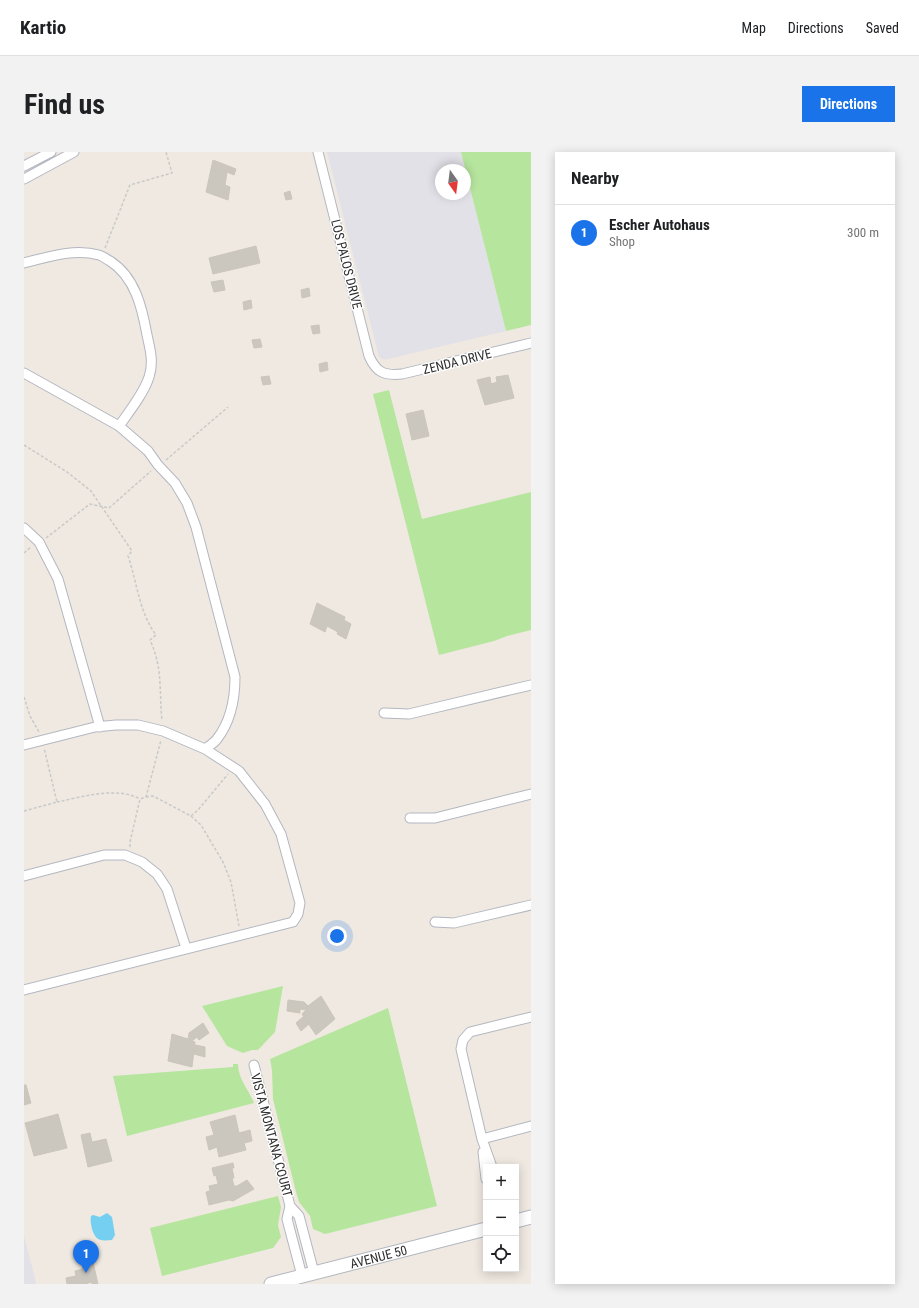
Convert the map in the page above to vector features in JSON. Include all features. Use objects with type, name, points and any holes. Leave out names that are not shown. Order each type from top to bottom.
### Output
[{"type":"main road","points":[[519,1220],[531,1217]]},
{"type":"main road","name":"AVENUE 50","points":[[271,1284],[483,1229]]},
{"type":"street","points":[[24,166],[51,152]]},
{"type":"street","points":[[24,179],[74,152]]},
{"type":"street","name":"LOS PALOS DRIVE","points":[[318,152],[370,356],[373,365],[382,372]]},
{"type":"street","points":[[24,263],[59,254],[74,252],[87,252],[101,255],[116,265],[126,275],[133,287],[142,308],[152,361],[145,387],[119,426]]},
{"type":"street","name":"ZENDA DRIVE","points":[[382,372],[391,375],[402,374],[531,343]]},
{"type":"street","points":[[24,373],[119,426],[148,451],[158,466],[174,483],[186,503],[196,527],[235,677],[234,700],[229,718],[217,740],[205,749]]},
{"type":"street","points":[[24,528],[39,542],[58,579],[100,726]]},
{"type":"street","points":[[384,713],[409,714],[531,685]]},
{"type":"street","points":[[24,745],[100,726],[138,725],[163,731],[205,749],[239,771],[265,804],[281,834],[300,903],[298,914],[293,922],[24,990]]},
{"type":"street","points":[[410,818],[435,818],[531,794]]},
{"type":"street","points":[[24,876],[104,855],[127,856],[142,862],[157,874],[167,889],[186,948]]},
{"type":"street","points":[[435,922],[454,923],[531,905]]},
{"type":"street","points":[[491,1164],[482,1139],[461,1048],[463,1040],[470,1032],[531,1017]]},
{"type":"street","name":"VISTA MONTANA COURT","points":[[254,1065],[290,1206],[299,1216],[308,1274]]},
{"type":"street","points":[[482,1139],[531,1126]]},
{"type":"street","points":[[482,1139],[484,1164]]},
{"type":"path","points":[[101,255],[130,184],[172,173],[166,152]]},
{"type":"path","points":[[24,553],[90,504],[109,508],[228,407]]},
{"type":"path","points":[[24,445],[67,472],[91,491],[132,551],[128,556],[133,569],[139,598],[150,628],[156,635],[150,640],[156,653],[160,676],[163,731],[146,797]]},
{"type":"path","points":[[24,697],[30,716],[43,740],[57,802]]},
{"type":"path","points":[[191,816],[198,810],[234,768]]},
{"type":"path","points":[[24,811],[81,797],[109,793],[128,793],[140,799],[153,796],[191,816],[201,825],[223,862],[231,882],[241,934]]},
{"type":"path","points":[[127,856],[130,851],[130,842],[140,799]]},
{"type":"shaded area","points":[[327,152],[461,152],[464,164],[435,164],[435,200],[471,200],[471,192],[506,331],[384,360],[379,357]]},
{"type":"shaded area","points":[[24,1236],[34,1274],[36,1284],[24,1284]]},
{"type":"green space","points":[[461,152],[531,152],[531,325],[506,331],[471,192],[471,164],[464,164]]},
{"type":"green space","points":[[389,390],[422,519],[531,492],[531,630],[439,655],[373,394]]},
{"type":"green space","points":[[283,986],[275,1032],[258,1050],[243,1053],[227,1046],[202,1006]]},
{"type":"green space","points":[[388,1008],[437,1206],[325,1234],[313,1229],[310,1216],[299,1202],[273,1099],[270,1059]]},
{"type":"green space","points":[[233,1064],[238,1064],[238,1069],[242,1080],[254,1103],[127,1136],[113,1076],[233,1067]]},
{"type":"green space","points":[[278,1196],[281,1207],[278,1225],[281,1237],[273,1248],[162,1276],[150,1228]]},
{"type":"water","points":[[107,1213],[112,1217],[115,1235],[112,1240],[101,1240],[95,1236],[92,1229],[91,1216],[93,1215],[100,1217]]},
{"type":"building","points":[[213,160],[236,169],[234,175],[227,172],[225,185],[230,187],[228,200],[206,192]]},
{"type":"building","points":[[290,191],[292,199],[286,200],[284,193]]},
{"type":"building","points":[[256,246],[260,263],[213,274],[209,258]]},
{"type":"building","points":[[223,280],[225,290],[214,292],[211,282]]},
{"type":"building","points":[[309,288],[310,296],[302,298],[301,290]]},
{"type":"building","points":[[251,300],[252,308],[244,310],[243,302]]},
{"type":"building","points":[[319,325],[320,333],[313,334],[311,326]]},
{"type":"building","points":[[260,339],[262,347],[254,348],[252,340]]},
{"type":"building","points":[[327,362],[328,370],[320,372],[319,364]]},
{"type":"building","points":[[508,375],[514,398],[485,405],[477,380],[490,377],[491,384],[497,382],[496,377]]},
{"type":"building","points":[[269,376],[271,384],[263,385],[261,377]]},
{"type":"building","points":[[423,410],[429,436],[412,440],[406,414]]},
{"type":"building","points":[[317,603],[345,617],[344,620],[351,624],[346,639],[337,634],[338,632],[327,626],[325,632],[310,624]]},
{"type":"building","points":[[321,996],[335,1019],[316,1035],[302,1014],[306,1010],[300,1009],[300,1013],[287,1011],[288,1000],[304,1002],[308,1006]]},
{"type":"building","points":[[304,1016],[309,1024],[301,1031],[296,1023]]},
{"type":"building","points":[[203,1023],[209,1033],[199,1040],[197,1037],[192,1041],[195,1042],[192,1067],[168,1061],[172,1034],[188,1039],[189,1033]]},
{"type":"building","points":[[195,1045],[205,1047],[205,1057],[194,1054]]},
{"type":"building","points":[[24,1085],[26,1085],[31,1103],[24,1105]]},
{"type":"building","points":[[58,1114],[67,1148],[34,1156],[25,1123]]},
{"type":"building","points":[[235,1115],[239,1133],[250,1130],[252,1141],[244,1143],[246,1150],[219,1157],[217,1147],[209,1150],[206,1137],[214,1135],[210,1122]]},
{"type":"building","points":[[90,1133],[92,1142],[106,1139],[112,1161],[88,1167],[81,1135]]},
{"type":"building","points":[[233,1163],[234,1168],[232,1168],[234,1178],[232,1178],[234,1186],[237,1186],[247,1180],[254,1189],[233,1201],[229,1200],[209,1205],[206,1192],[210,1191],[209,1186],[218,1184],[216,1175],[214,1176],[212,1168]]},
{"type":"building","points":[[93,1262],[98,1284],[92,1284],[92,1282],[85,1284],[67,1284],[66,1278],[76,1276],[75,1271],[83,1269],[82,1265]]},
{"type":"place","name":"Escher Autohaus","points":[[86,1273]]}]
